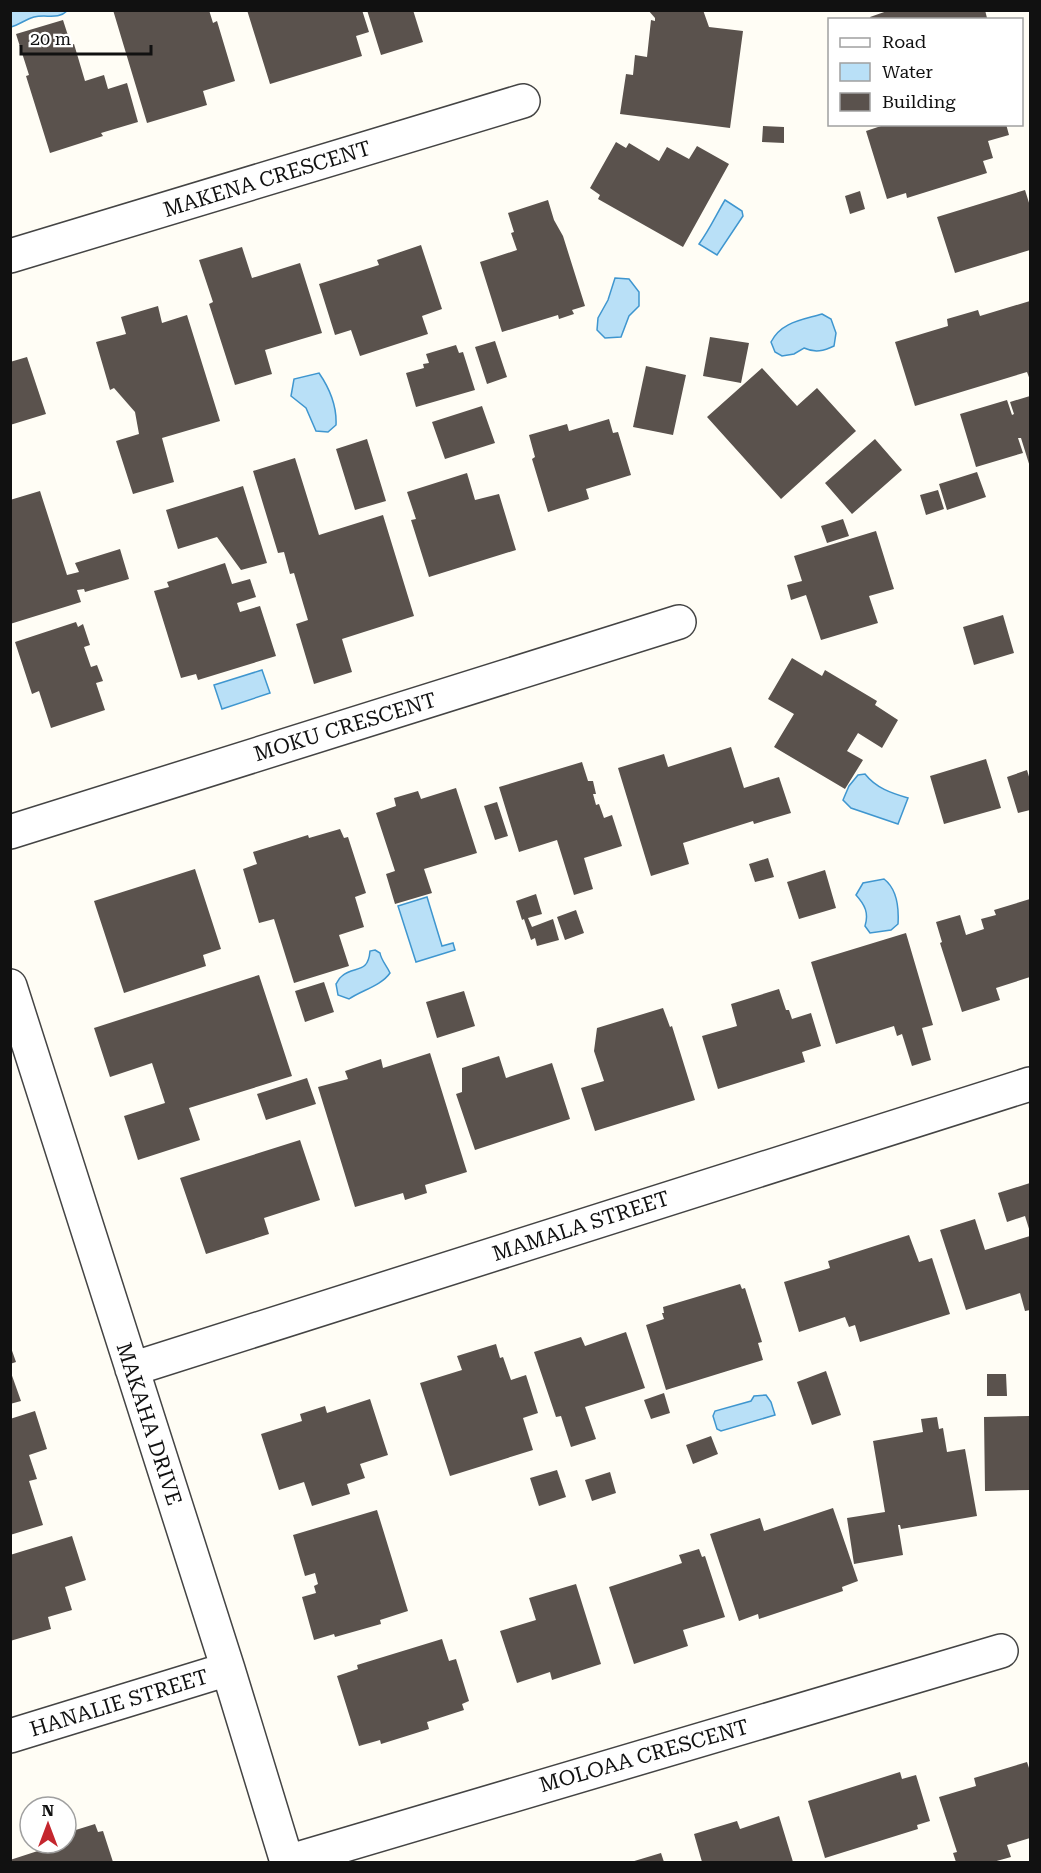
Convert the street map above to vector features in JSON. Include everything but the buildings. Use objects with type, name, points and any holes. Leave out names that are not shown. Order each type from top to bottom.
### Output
[{"type":"street","name":"MAKENA CRESCENT","points":[[10,256],[522,101]]},
{"type":"street","name":"MOKU CRESCENT","points":[[10,832],[679,621]]},
{"type":"street","name":"MAKAHA DRIVE","points":[[10,986],[228,1669],[287,1862]]},
{"type":"street","name":"MAMALA STREET","points":[[132,1369],[1030,1084]]},
{"type":"street","name":"MOLOAA CRESCENT","points":[[287,1862],[1001,1651]]},
{"type":"street","name":"HANALIE STREET","points":[[10,1736],[228,1669]]},
{"type":"water","points":[[10,11],[67,11],[56,16],[34,17],[11,27]]},
{"type":"water","points":[[725,200],[742,211],[743,216],[717,255],[699,244]]},
{"type":"water","points":[[615,278],[629,279],[639,292],[639,306],[629,316],[621,337],[605,338],[597,330],[598,318],[608,300]]},
{"type":"water","points":[[822,314],[831,319],[836,333],[834,346],[819,351],[804,348],[794,354],[782,356],[775,352],[771,342],[780,330],[793,323]]},
{"type":"water","points":[[319,373],[334,404],[336,425],[328,432],[316,431],[306,408],[291,396],[294,379]]},
{"type":"water","points":[[262,670],[270,693],[222,709],[214,685]]},
{"type":"water","points":[[865,774],[879,786],[908,798],[898,824],[851,808],[843,800],[849,786],[858,775]]},
{"type":"water","points":[[884,879],[892,888],[896,899],[898,924],[891,930],[870,933],[865,926],[867,917],[865,909],[856,895],[863,883]]},
{"type":"water","points":[[427,897],[442,946],[453,943],[455,950],[416,962],[398,906]]},
{"type":"water","points":[[375,950],[380,953],[390,973],[376,985],[349,999],[338,995],[336,984],[340,978],[363,967],[369,959],[370,951]]},
{"type":"water","points":[[766,1395],[775,1415],[721,1431],[717,1429],[713,1416],[715,1411],[751,1401],[754,1396]]}]
